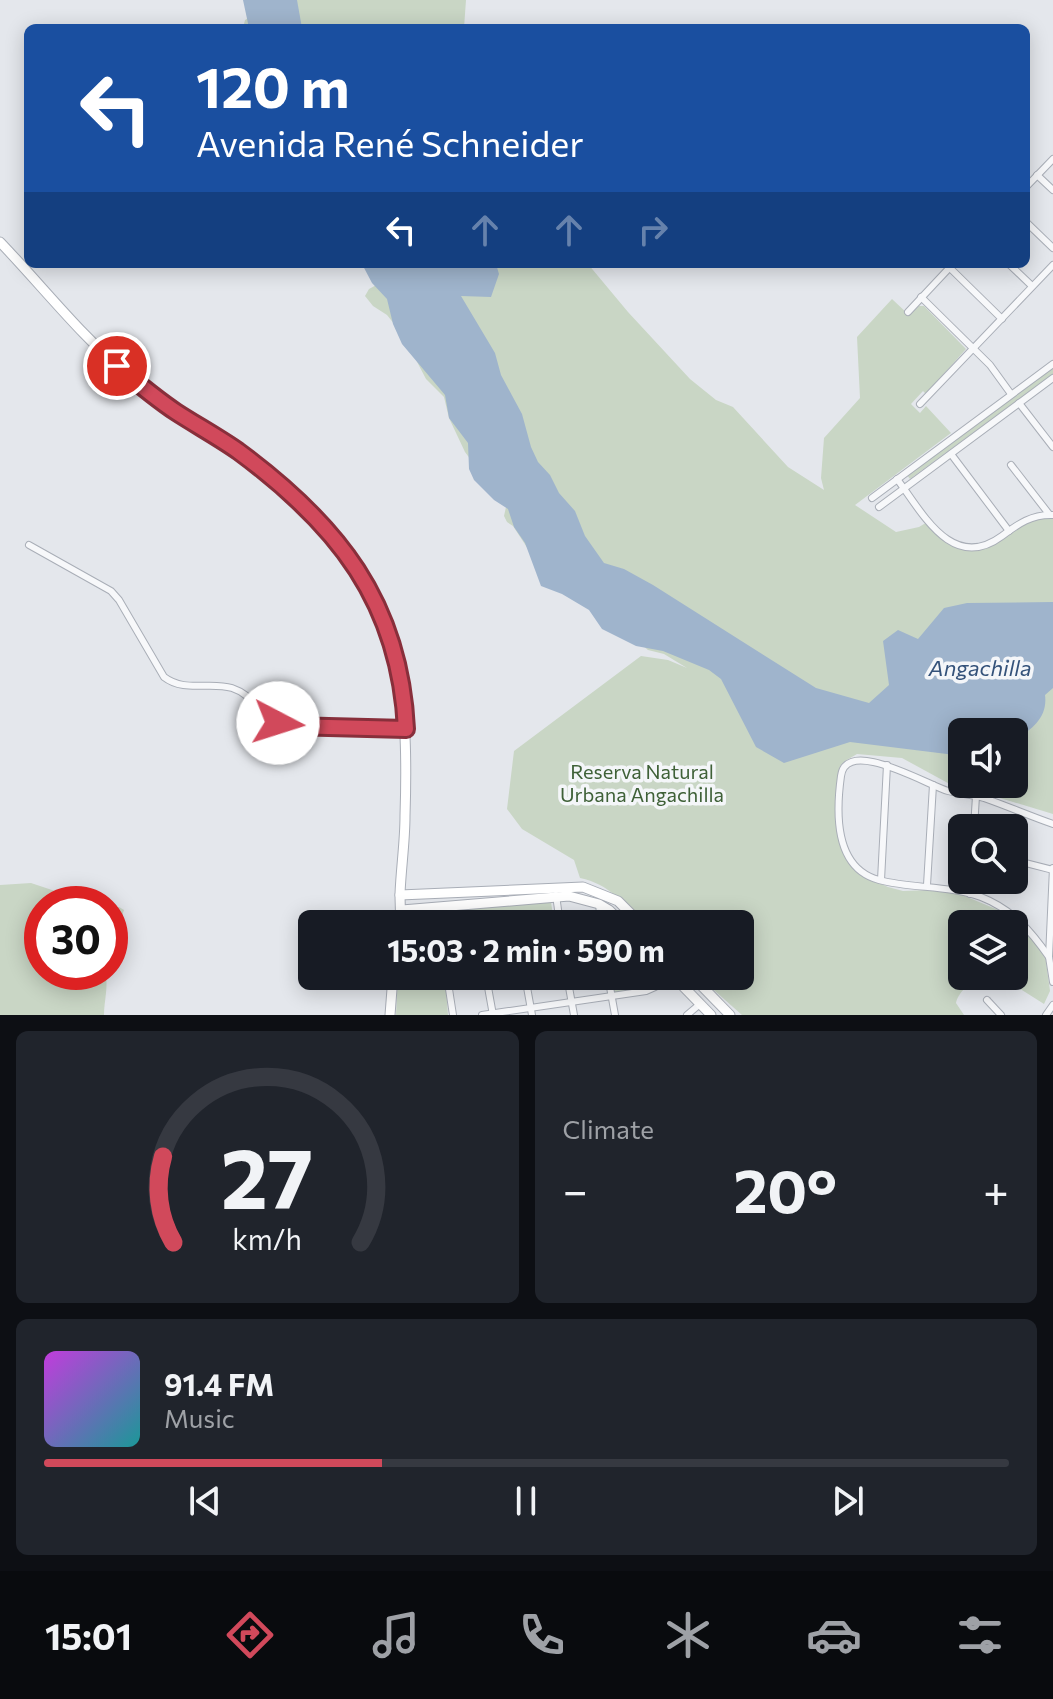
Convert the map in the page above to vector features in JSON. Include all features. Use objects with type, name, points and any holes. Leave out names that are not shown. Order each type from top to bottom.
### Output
[{"type":"street","points":[[1030,183],[1053,159]]},
{"type":"street","points":[[1037,175],[1053,190]]},
{"type":"street","points":[[1030,226],[1053,248]]},
{"type":"street","points":[[0,242],[87,338],[117,366],[176,412],[237,451],[302,503],[340,543],[370,588],[388,630],[400,674],[406,729],[402,910],[583,887],[618,901],[627,910]]},
{"type":"street","points":[[920,404],[1053,265]]},
{"type":"street","points":[[908,312],[950,268]]},
{"type":"street","points":[[954,268],[1002,319]]},
{"type":"street","points":[[1013,268],[1032,286]]},
{"type":"street","points":[[921,297],[990,365],[1011,394]]},
{"type":"street","points":[[872,498],[1053,364]]},
{"type":"street","points":[[879,507],[1053,378]]},
{"type":"street","points":[[1019,403],[1053,447]]},
{"type":"street","points":[[951,454],[1009,531]]},
{"type":"street","points":[[1011,465],[1051,514]]},
{"type":"street","points":[[897,479],[939,536],[952,544],[976,546],[998,540],[1034,516],[1051,514]]},
{"type":"street","points":[[29,545],[111,591],[164,677],[171,682],[182,686],[226,686],[238,690],[256,702],[267,717],[283,725],[406,729]]},
{"type":"street","points":[[948,791],[887,765],[849,762],[842,769],[838,828],[844,849],[858,867],[881,880],[948,889]]},
{"type":"street","points":[[881,880],[887,765]]},
{"type":"street","points":[[927,885],[933,785]]},
{"type":"street","points":[[982,798],[1053,824]]},
{"type":"street","points":[[1028,863],[1053,869],[1049,957],[1053,982]]},
{"type":"street","points":[[400,895],[556,892],[599,904],[606,910]]},
{"type":"street","points":[[556,892],[558,910]]},
{"type":"street","points":[[970,894],[1000,906],[1019,920],[1049,957]]},
{"type":"street","points":[[599,904],[600,910]]},
{"type":"street","points":[[390,1015],[392,990]]},
{"type":"street","points":[[449,990],[453,1015]]},
{"type":"street","points":[[489,990],[493,1014]]},
{"type":"street","points":[[528,990],[532,1011]]},
{"type":"street","points":[[569,990],[574,1015]]},
{"type":"street","points":[[610,990],[615,1015]]},
{"type":"street","points":[[482,1015],[532,1011],[571,1001],[648,990]]},
{"type":"street","points":[[685,990],[711,1015]]},
{"type":"street","points":[[706,990],[730,1015]]},
{"type":"street","points":[[987,1000],[1001,1015]]},
{"type":"street","points":[[687,1015],[700,1004]]},
{"type":"street","points":[[1046,1015],[1053,1005]]},
{"type":"green space","points":[[245,0],[466,0],[464,24],[244,24],[254,14]]},
{"type":"green space","name":"Reserva Natural Urbana Angachilla","points":[[371,268],[591,268],[690,379],[716,400],[733,407],[788,467],[824,490],[821,478],[824,438],[860,398],[857,337],[892,299],[909,315],[919,306],[924,306],[966,349],[926,394],[923,391],[911,404],[920,413],[926,406],[951,433],[855,505],[896,532],[919,527],[929,521],[948,540],[973,547],[1000,541],[1024,521],[1046,515],[1053,519],[1053,814],[1000,798],[1028,798],[1028,718],[948,718],[948,783],[902,758],[857,754],[840,766],[837,785],[841,836],[855,863],[877,882],[903,891],[960,894],[998,910],[948,910],[948,990],[963,990],[956,1003],[964,1015],[742,1015],[714,990],[754,990],[754,910],[630,910],[608,890],[580,878],[574,860],[522,829],[507,809],[514,751],[641,656],[668,660],[687,668],[664,654],[648,650],[530,552],[507,522],[504,516],[506,507],[465,452],[449,418],[444,397],[426,379],[403,335],[387,315],[365,296],[369,289],[380,283]]},
{"type":"green space","points":[[1053,368],[1053,374],[910,479],[907,475]]},
{"type":"green space","points":[[31,883],[40,886],[24,886],[24,990],[106,990],[104,1015],[0,1015],[0,885]]},
{"type":"green space","points":[[546,901],[551,902],[552,910],[459,910]]},
{"type":"green space","points":[[1028,934],[1045,954],[1050,991],[1044,1004],[1022,990],[1028,990]]},
{"type":"green space","points":[[397,990],[446,990],[448,1015],[396,1015]]},
{"type":"water","points":[[243,0],[297,0],[301,24],[248,24]]},
{"type":"water","name":"Angachilla","points":[[364,268],[497,268],[499,274],[491,297],[461,296],[495,353],[501,375],[522,414],[538,462],[575,511],[585,536],[604,563],[624,569],[653,585],[816,688],[869,703],[889,685],[883,641],[898,630],[918,639],[944,608],[967,603],[1053,602],[1053,688],[1045,695],[1041,716],[1028,731],[1028,718],[948,718],[948,754],[850,742],[784,763],[756,747],[721,679],[709,670],[663,651],[636,646],[602,629],[589,610],[541,586],[508,509],[474,480],[469,469],[468,443],[449,418],[445,395],[402,344],[387,299],[372,283]]},
{"type":"route","points":[[117,366],[176,412],[237,451],[302,503],[351,557],[378,605],[396,656],[406,729],[290,726],[278,723]]}]
